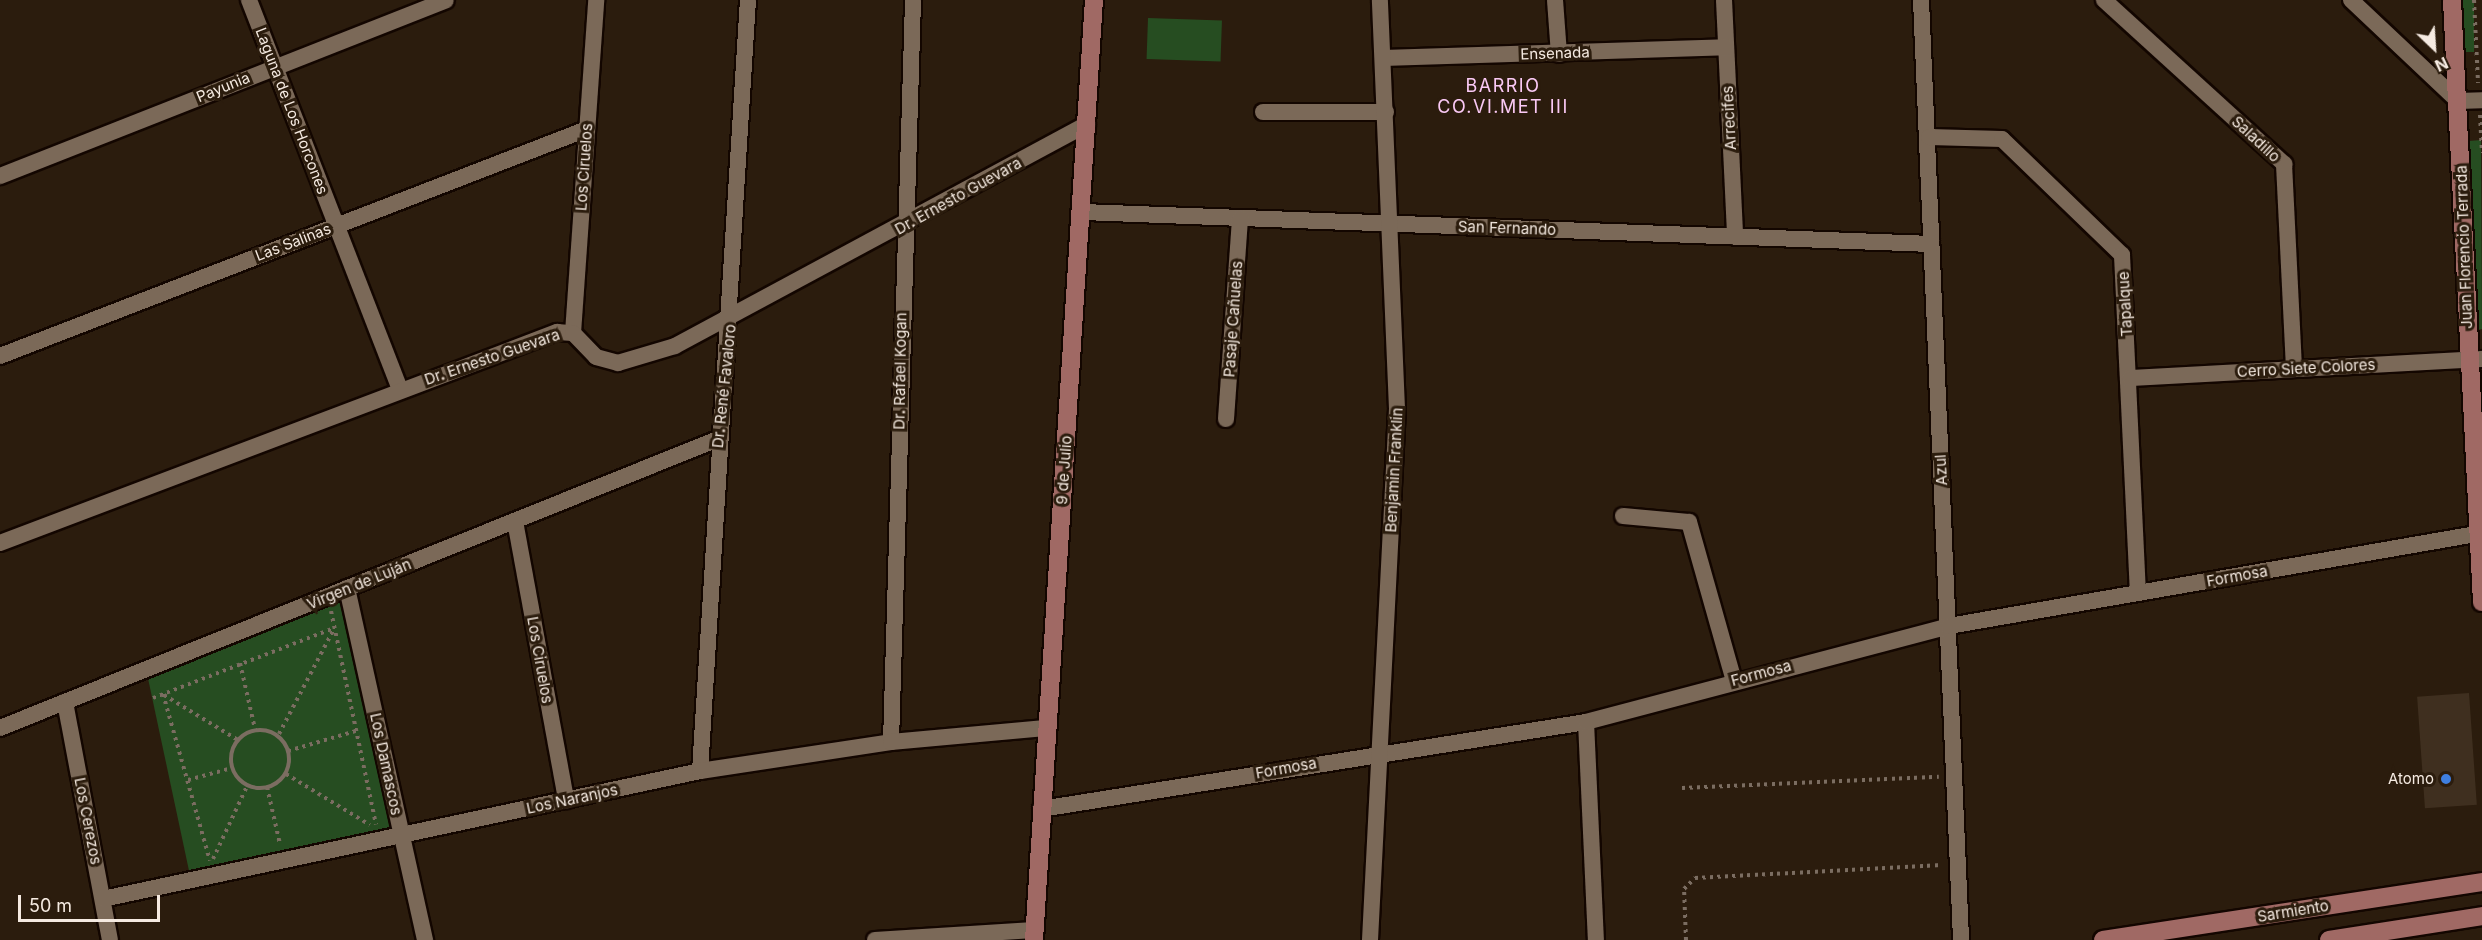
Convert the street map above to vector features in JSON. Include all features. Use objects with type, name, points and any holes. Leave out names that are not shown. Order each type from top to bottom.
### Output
[{"type":"street","name":"Laguna de Los Horcones","points":[[249,0],[400,389]]},
{"type":"street","name":"Payunia","points":[[0,176],[446,0]]},
{"type":"street","name":"Los Ciruelos","points":[[573,333],[596,0]]},
{"type":"street","name":"Dr. René Favaloro","points":[[700,771],[718,440],[731,317],[748,0]]},
{"type":"street","name":"Dr. Rafael Kogan","points":[[891,742],[904,227],[913,0]]},
{"type":"street","name":"9 de Julio","points":[[1034,935],[1046,728],[1083,212],[1094,0]]},
{"type":"street","name":"Benjamin Franklin","points":[[1370,940],[1397,409],[1392,224],[1380,0]]},
{"type":"street","points":[[1555,0],[1559,54]]},
{"type":"street","name":"Arrecifes","points":[[1724,0],[1735,237]]},
{"type":"street","name":"Azul","points":[[1921,0],[1929,137],[1931,244],[1961,940]]},
{"type":"street","name":"Saladillo","points":[[2104,0],[2284,164],[2294,369]]},
{"type":"street","points":[[2351,0],[2458,101],[2481,100]]},
{"type":"street","name":"Juan Florencio Terrada","points":[[2452,0],[2475,360],[2482,602]]},
{"type":"street","name":"Ensenada","points":[[1383,58],[1726,47]]},
{"type":"street","points":[[1263,112],[1386,111]]},
{"type":"street","name":"Dr. Ernesto Guevara","points":[[0,543],[400,389],[557,332],[573,333],[596,357],[618,363],[675,346],[904,227],[1087,124]]},
{"type":"street","name":"Las Salinas","points":[[0,356],[587,129]]},
{"type":"street","name":"Tapalque","points":[[1929,137],[2002,139],[2116,244],[2122,255],[2130,378],[2138,593]]},
{"type":"street","name":"San Fernando","points":[[1083,212],[1931,244]]},
{"type":"street","name":"Pasaje Cañuelas","points":[[1226,419],[1239,218]]},
{"type":"street","name":"Cerro Siete Colores","points":[[2130,378],[2475,360]]},
{"type":"street","name":"Virgen de Luján","points":[[0,728],[718,440]]},
{"type":"street","points":[[1623,516],[1689,522],[1734,681]]},
{"type":"street","name":"Los Ciruelos","points":[[515,521],[566,800]]},
{"type":"street","name":"Formosa","points":[[1041,809],[1380,752],[1586,722],[1949,626],[2480,533]]},
{"type":"street","name":"Los Damascos","points":[[347,588],[425,940]]},
{"type":"street","name":"Los Cerezos","points":[[65,702],[110,940]]},
{"type":"street","points":[[1586,722],[1596,940]]},
{"type":"street","name":"Los Naranjos","points":[[103,899],[700,771],[891,742],[1046,728]]},
{"type":"street","name":"Sarmiento","points":[[2103,940],[2482,882]]},
{"type":"street","points":[[2329,940],[2482,916]]},
{"type":"street","points":[[875,940],[1034,935]]},
{"type":"path","points":[[2474,0],[2482,153]]},
{"type":"path","points":[[286,774],[377,829],[328,596]]},
{"type":"path","points":[[153,698],[334,628],[354,618]]},
{"type":"path","points":[[279,734],[334,628]]},
{"type":"path","points":[[240,663],[255,729]]},
{"type":"path","points":[[164,694],[238,740]]},
{"type":"path","points":[[164,694],[211,863],[248,786]]},
{"type":"path","points":[[288,751],[378,725]]},
{"type":"path","points":[[232,768],[238,740],[255,729],[279,734]]},
{"type":"path","points":[[279,734],[288,751],[286,774]]},
{"type":"path","points":[[232,768],[248,786],[267,787],[286,774]]},
{"type":"path","points":[[188,780],[232,768]]},
{"type":"path","points":[[1682,788],[1954,776]]},
{"type":"path","points":[[267,787],[283,860]]},
{"type":"path","points":[[1686,940],[1684,889],[1695,878],[1958,865]]},
{"type":"green space","points":[[2463,0],[2474,0],[2474,52],[2463,52]]},
{"type":"green space","points":[[1148,18],[1222,21],[1221,62],[1147,59]]},
{"type":"green space","points":[[2481,140],[2482,329],[2478,330],[2469,141]]},
{"type":"green space","points":[[347,588],[402,835],[191,880],[146,669]]},
{"type":"building","points":[[2469,693],[2477,805],[2425,808],[2417,697]]},
{"type":"place","name":"Atomo","points":[[2446,779]]},
{"type":"district","name":"BARRIO CO.VI.MET III","points":[[1503,97]]}]
